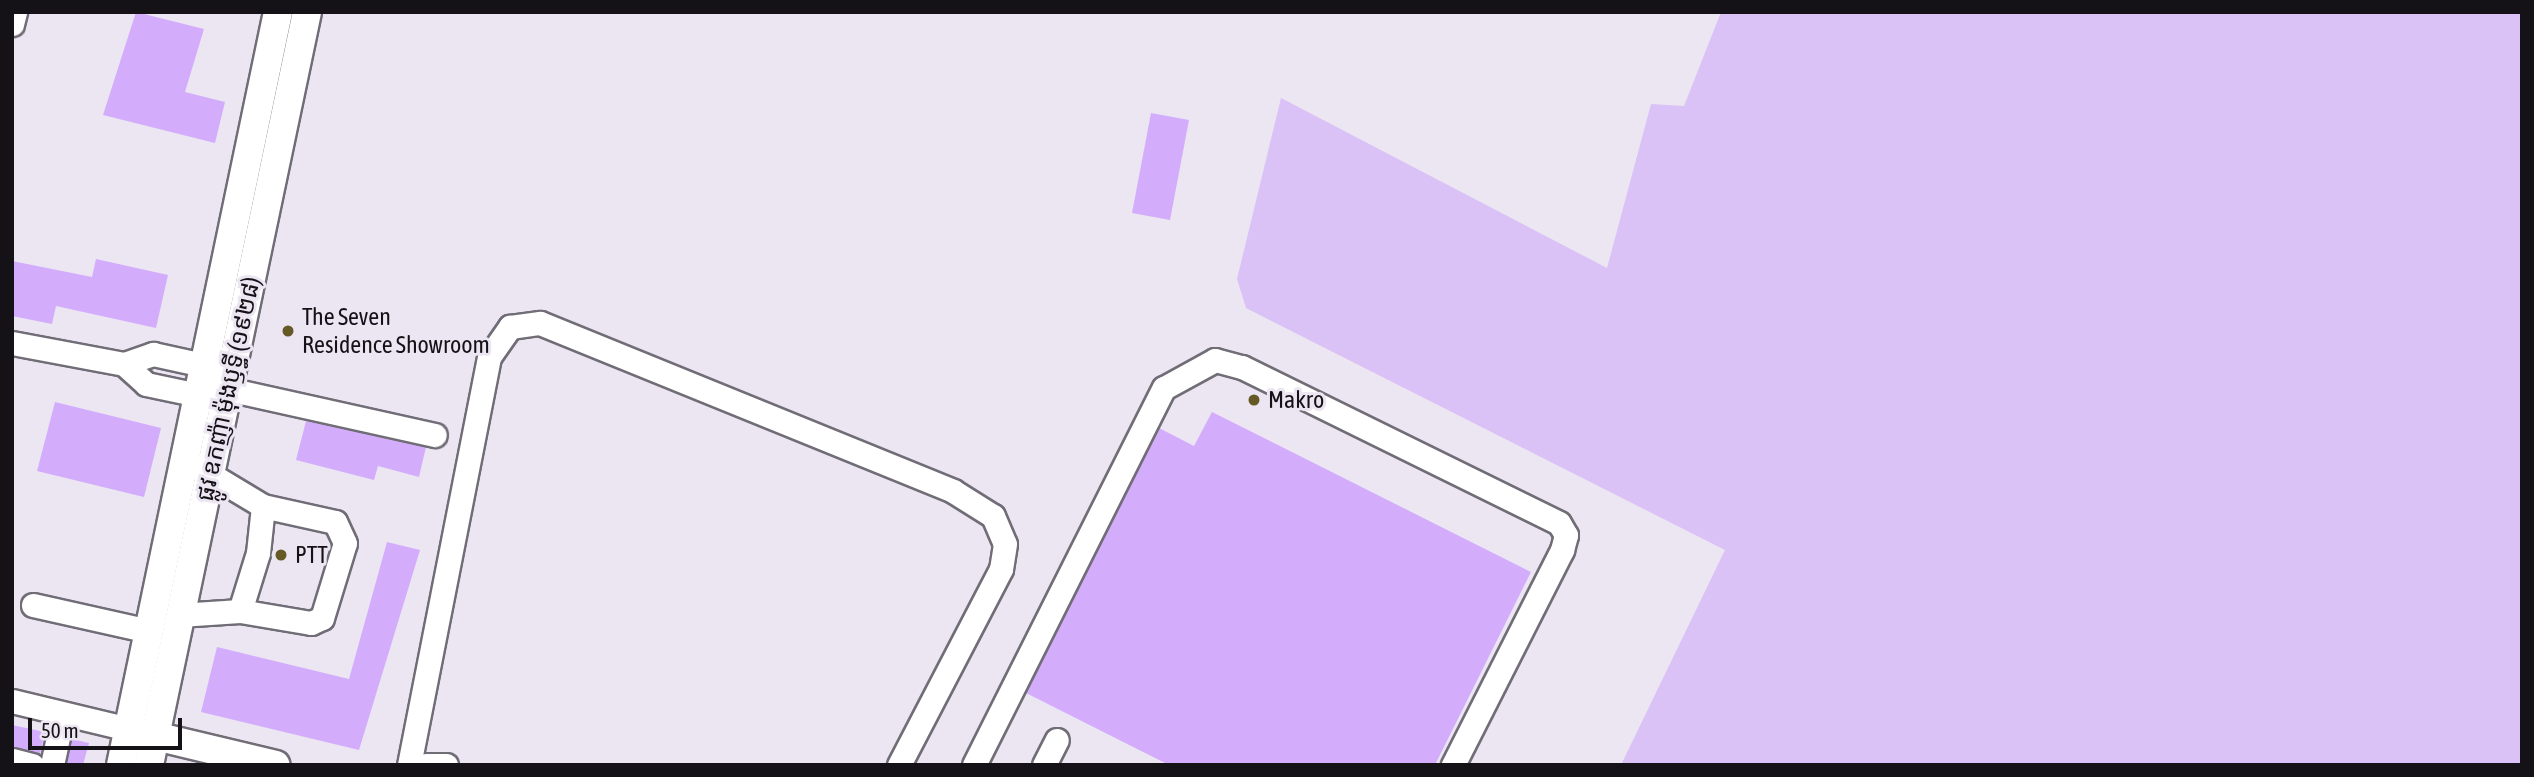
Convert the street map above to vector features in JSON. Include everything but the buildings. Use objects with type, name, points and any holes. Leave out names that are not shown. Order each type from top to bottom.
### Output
[{"type":"main road","name":"ផ្លូវ ឧកញ៉ា ម៉ុងឫទ្ធី (១៩២៨)","points":[[149,765],[141,732],[149,631],[278,12]]},
{"type":"main road","name":"ផ្លូវ ឧកញ៉ា ម៉ុងឫទ្ធី (១៩២៨)","points":[[121,765],[141,732],[179,615],[307,12]]},
{"type":"main road","points":[[141,732],[276,765]]},
{"type":"street","points":[[12,24],[15,12]]},
{"type":"street","points":[[409,765],[489,357],[510,327],[540,323],[953,491],[993,516],[1005,544],[1001,569],[899,765]]},
{"type":"street","points":[[12,343],[124,364],[153,354],[201,381],[435,435]]},
{"type":"street","points":[[974,765],[1164,388],[1214,360],[1242,367],[1559,523],[1566,535],[1453,765]]},
{"type":"street","points":[[179,615],[240,611],[311,622],[323,618],[345,543],[335,522],[263,506],[211,471],[183,464]]},
{"type":"street","points":[[240,611],[258,553],[263,506]]},
{"type":"street","points":[[33,605],[149,631]]},
{"type":"street","points":[[12,701],[141,732]]},
{"type":"street","points":[[52,765],[63,714]]},
{"type":"street","points":[[1044,765],[1057,740]]},
{"type":"street","points":[[12,760],[32,765]]},
{"type":"street","points":[[426,765],[446,765]]},
{"type":"shaded area","points":[[1721,12],[2522,12],[2522,765],[1621,765],[1725,550],[1246,308],[1237,279],[1281,98],[1607,268],[1651,104],[1684,106]]},
{"type":"place","name":"The Seven Residence Showroom","points":[[288,331]]},
{"type":"place","name":"Makro","points":[[1254,400]]},
{"type":"place","name":"PTT","points":[[281,555]]}]
